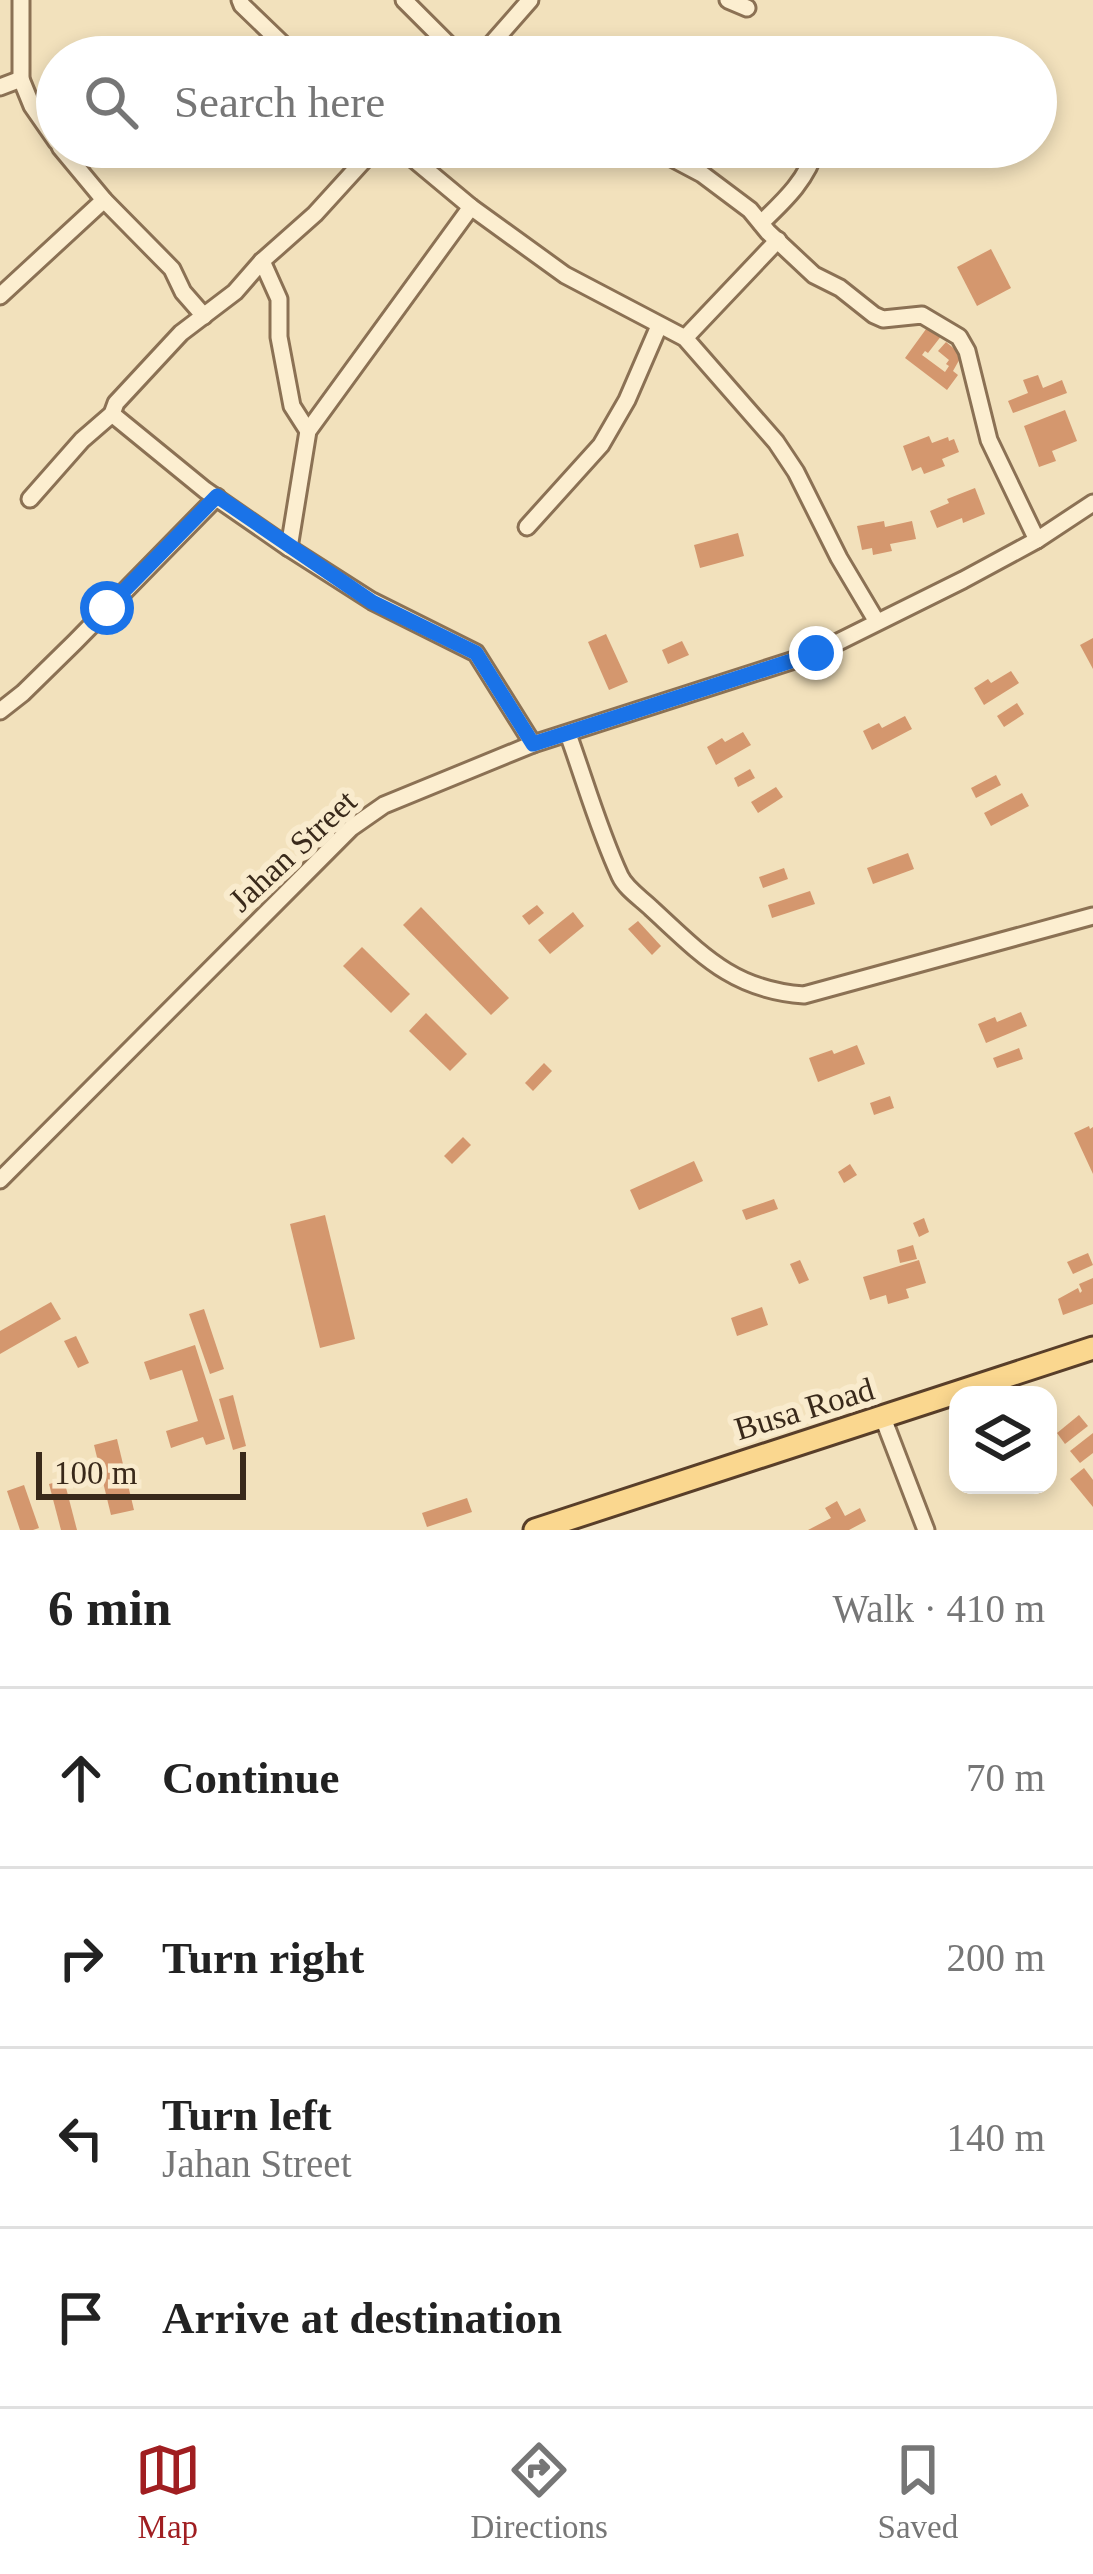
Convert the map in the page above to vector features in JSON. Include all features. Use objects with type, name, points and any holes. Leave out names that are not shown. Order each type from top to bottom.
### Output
[{"type":"main road","name":"Busa Road","points":[[535,1530],[1093,1348]]},
{"type":"street","points":[[21,0],[21,80],[36,112]]},
{"type":"street","points":[[404,0],[439,36]]},
{"type":"street","points":[[498,36],[530,0]]},
{"type":"street","points":[[728,0],[747,8]]},
{"type":"street","points":[[242,2],[275,36]]},
{"type":"street","points":[[0,87],[21,80]]},
{"type":"street","points":[[79,168],[172,269],[183,292],[204,316]]},
{"type":"street","points":[[31,499],[181,333],[235,292],[357,168]]},
{"type":"street","points":[[424,168],[565,275],[685,338],[776,442],[877,622]]},
{"type":"street","points":[[691,168],[750,210],[814,275],[840,288],[874,315],[883,319],[922,315],[959,337],[967,351],[989,440],[1037,540]]},
{"type":"street","points":[[761,223],[808,168]]},
{"type":"street","points":[[0,296],[104,200]]},
{"type":"street","points":[[290,548],[308,430],[471,207]]},
{"type":"street","points":[[685,338],[778,240]]},
{"type":"street","points":[[262,261],[279,299],[279,337],[292,406],[308,430]]},
{"type":"street","points":[[526,527],[601,445],[627,400],[659,326]]},
{"type":"street","points":[[112,414],[205,490],[372,602],[476,653],[533,744]]},
{"type":"street","points":[[0,710],[62,655],[217,496]]},
{"type":"street","name":"Jahan Street","points":[[0,1180],[350,828],[384,805],[533,744],[816,653],[1037,540],[1093,503]]},
{"type":"street","points":[[568,734],[622,881],[694,948],[754,987],[804,995],[1093,916]]},
{"type":"street","points":[[884,1418],[926,1530]]},
{"type":"building","points":[[991,249],[1011,288],[977,306],[957,267]]},
{"type":"building","points":[[929,325],[942,335],[922,355],[945,372],[949,360],[938,351],[946,342],[962,355],[953,371],[958,375],[947,390],[905,358]]},
{"type":"building","points":[[1038,375],[1043,388],[1062,380],[1067,393],[1013,413],[1008,401],[1028,393],[1023,380]]},
{"type":"building","points":[[1065,410],[1077,441],[1052,451],[1056,461],[1039,467],[1024,426]]},
{"type":"building","points":[[929,436],[932,443],[954,439],[959,452],[942,459],[945,466],[924,474],[921,467],[912,471],[903,446]]},
{"type":"building","points":[[975,488],[985,514],[937,528],[930,511]]},
{"type":"building","points":[[884,521],[885,527],[912,521],[916,539],[890,544],[892,551],[873,555],[872,548],[862,550],[857,526]]},
{"type":"building","points":[[738,533],[744,556],[700,568],[694,545]]},
{"type":"building","points":[[606,634],[628,682],[609,690],[588,642]]},
{"type":"building","points":[[1093,638],[1093,669],[1080,645]]},
{"type":"building","points":[[682,641],[689,655],[668,664],[662,650]]},
{"type":"building","points":[[1011,671],[1019,683],[984,705],[974,688]]},
{"type":"building","points":[[1017,703],[1024,714],[1004,727],[997,716]]},
{"type":"building","points":[[905,716],[912,729],[872,750],[863,731]]},
{"type":"building","points":[[743,732],[751,745],[716,765],[707,747]]},
{"type":"building","points":[[750,769],[755,778],[738,787],[734,778]]},
{"type":"building","points":[[996,775],[1001,785],[976,798],[971,788]]},
{"type":"building","points":[[776,787],[783,797],[758,813],[751,802]]},
{"type":"building","points":[[1022,793],[1029,806],[991,826],[984,813]]},
{"type":"building","points":[[908,853],[914,869],[873,884],[867,868]]},
{"type":"building","points":[[784,868],[788,879],[763,888],[759,877]]},
{"type":"building","points":[[810,891],[815,904],[772,918],[768,905]]},
{"type":"building","points":[[537,905],[544,913],[529,925],[522,916]]},
{"type":"building","points":[[421,907],[509,998],[491,1015],[403,925]]},
{"type":"building","points":[[573,912],[584,926],[550,954],[538,940]]},
{"type":"building","points":[[638,921],[661,946],[652,955],[628,929]]},
{"type":"building","points":[[362,947],[410,994],[391,1013],[343,966]]},
{"type":"building","points":[[1021,1012],[1027,1026],[986,1043],[978,1024]]},
{"type":"building","points":[[426,1013],[467,1054],[450,1071],[409,1031]]},
{"type":"building","points":[[857,1045],[865,1064],[818,1082],[809,1058]]},
{"type":"building","points":[[1019,1048],[1023,1059],[997,1068],[993,1058]]},
{"type":"building","points":[[544,1063],[552,1071],[533,1091],[525,1083]]},
{"type":"building","points":[[890,1096],[894,1108],[874,1115],[870,1103]]},
{"type":"building","points":[[1093,1127],[1093,1174],[1074,1133]]},
{"type":"building","points":[[463,1137],[471,1145],[452,1164],[444,1156]]},
{"type":"building","points":[[694,1161],[703,1181],[639,1210],[630,1190]]},
{"type":"building","points":[[850,1164],[857,1175],[844,1183],[838,1172]]},
{"type":"building","points":[[774,1199],[778,1209],[746,1220],[742,1210]]},
{"type":"building","points":[[325,1215],[355,1339],[320,1348],[290,1224]]},
{"type":"building","points":[[924,1218],[929,1232],[919,1237],[913,1223]]},
{"type":"building","points":[[913,1245],[917,1259],[900,1263],[897,1250]]},
{"type":"building","points":[[1088,1253],[1093,1265],[1073,1274],[1067,1262]]},
{"type":"building","points":[[800,1260],[809,1280],[799,1284],[790,1264]]},
{"type":"building","points":[[919,1260],[926,1283],[906,1289],[909,1298],[888,1304],[886,1295],[870,1300],[863,1277]]},
{"type":"building","points":[[1093,1278],[1093,1304],[1063,1315],[1058,1299],[1078,1288],[1080,1293],[1079,1284]]},
{"type":"building","points":[[51,1302],[61,1319],[0,1354],[0,1331]]},
{"type":"building","points":[[762,1307],[768,1325],[737,1336],[731,1318]]},
{"type":"building","points":[[204,1309],[224,1369],[210,1374],[189,1314]]},
{"type":"building","points":[[76,1336],[89,1363],[78,1368],[64,1341]]},
{"type":"building","points":[[195,1345],[225,1439],[206,1445],[203,1437],[171,1448],[166,1431],[198,1421],[182,1370],[150,1380],[144,1362]]},
{"type":"building","points":[[233,1395],[246,1446],[233,1450],[219,1399]]},
{"type":"building","points":[[1079,1415],[1088,1426],[1065,1444],[1057,1433]]},
{"type":"building","points":[[1093,1433],[1093,1453],[1080,1463],[1070,1451]]},
{"type":"building","points":[[117,1439],[134,1510],[111,1515],[94,1445]]},
{"type":"building","points":[[1084,1468],[1093,1480],[1093,1507],[1070,1479]]},
{"type":"building","points":[[64,1480],[77,1530],[61,1530],[49,1484]]},
{"type":"building","points":[[24,1485],[39,1528],[33,1530],[20,1530],[7,1491]]},
{"type":"building","points":[[467,1498],[472,1512],[427,1527],[422,1513]]},
{"type":"building","points":[[837,1501],[845,1516],[860,1508],[866,1521],[849,1530],[808,1530],[831,1518],[825,1508]]},
{"type":"route","points":[[107,608],[217,496],[372,602],[476,653],[533,744],[816,653]]}]
